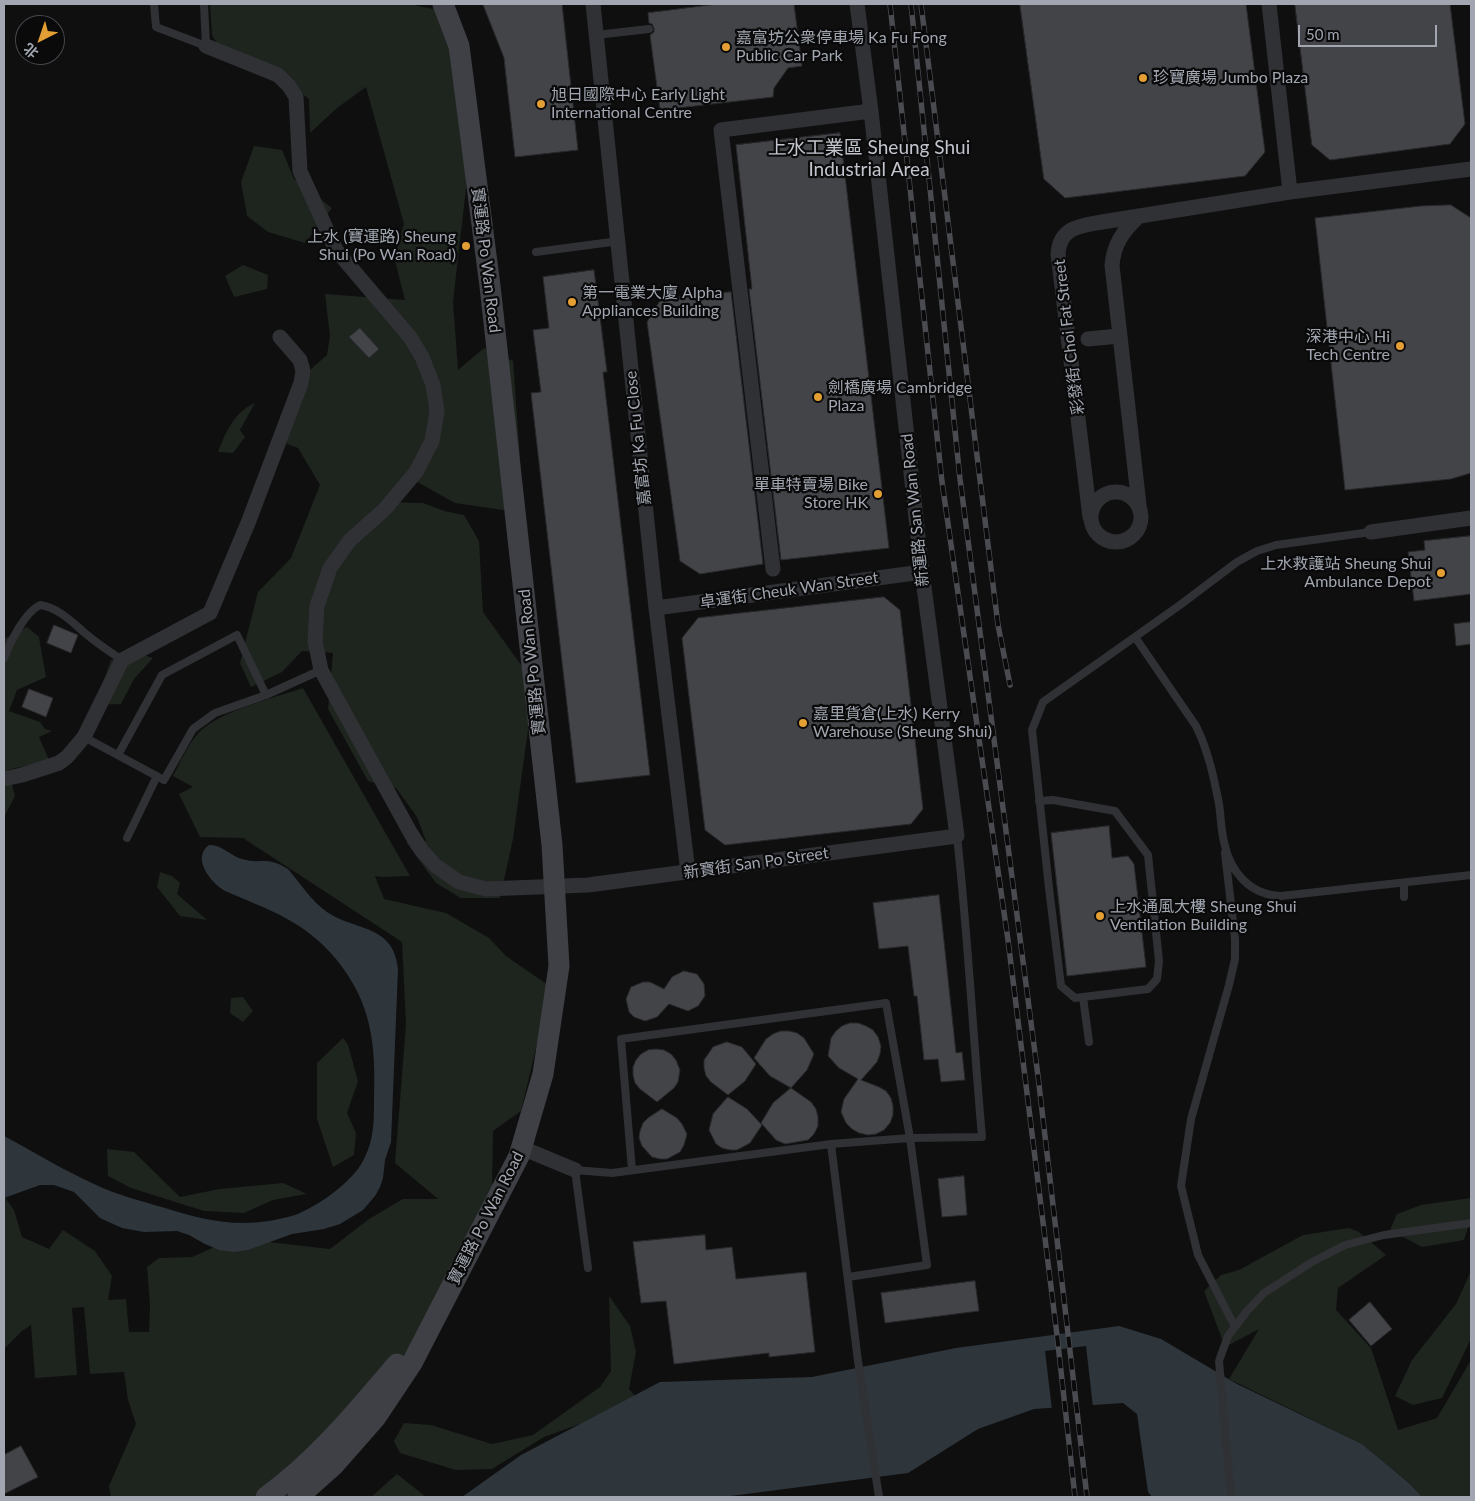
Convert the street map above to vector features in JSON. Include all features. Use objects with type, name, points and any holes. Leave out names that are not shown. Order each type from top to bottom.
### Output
[{"type":"street","name":"寶運路 Po Wan Road","points":[[298,1497],[334,1466],[376,1417],[412,1363],[519,1156],[543,1074],[559,966],[551,836],[490,286],[459,46],[443,4]]},
{"type":"street","name":"嘉富坊 Ka Fu Close","points":[[593,4],[656,608],[688,872]]},
{"type":"street","name":"新運路 San Wan Road","points":[[857,4],[871,112],[922,572],[957,836]]},
{"type":"street","points":[[1269,4],[1290,192]]},
{"type":"street","name":"新寶街 San Po Street","points":[[206,46],[278,75],[289,86],[296,97],[300,172],[336,250],[410,337],[422,357],[433,385],[437,411],[432,441],[416,472],[384,510],[350,540],[330,568],[317,606],[315,641],[321,670],[410,832],[422,851],[436,866],[459,882],[486,889],[555,888],[588,886],[957,836]]},
{"type":"street","points":[[774,569],[721,130],[871,112]]},
{"type":"street","name":"彩發街 Choi Fat Street","points":[[1138,217],[1118,241],[1113,252],[1112,277],[1141,513],[1139,529],[1134,536],[1118,543],[1110,542],[1096,533],[1090,517],[1058,254],[1059,244],[1063,236],[1070,230],[1083,226],[1290,192],[1471,169]]},
{"type":"street","points":[[1088,339],[1119,336]]},
{"type":"street","points":[[4,779],[59,763],[74,750],[84,737],[122,660],[210,613],[248,524],[301,383],[304,371],[300,360],[280,337]]},
{"type":"street","points":[[1090,517],[1096,501],[1102,495],[1110,492],[1118,491],[1126,494],[1139,504]]},
{"type":"street","points":[[1371,532],[1471,518]]},
{"type":"street","name":"卓運街 Cheuk Wan Street","points":[[656,608],[922,572]]},
{"type":"street","points":[[522,1148],[575,1170]]},
{"type":"street","name":"寶運路 Po Wan Road","points":[[266,1497],[280,1487],[352,1416],[412,1347],[443,1303]]},
{"type":"street","points":[[321,1497],[334,1466]]},
{"type":"lane","points":[[154,4],[156,27],[206,46],[204,4]]},
{"type":"lane","points":[[596,35],[649,29]]},
{"type":"lane","points":[[536,252],[618,241]]},
{"type":"lane","points":[[1040,801],[1053,800],[1116,811],[1148,855],[1159,962],[1157,978],[1148,989],[1075,998],[1061,986],[1040,801],[1032,730],[1043,702],[1238,562],[1257,551],[1276,545],[1371,532]]},
{"type":"lane","points":[[4,658],[7,649],[30,612],[40,605],[49,606],[61,613],[100,645],[122,660]]},
{"type":"lane","points":[[118,755],[162,674],[237,635],[266,695]]},
{"type":"lane","points":[[1135,637],[1196,726],[1202,739],[1219,804],[1235,939],[1235,960],[1191,1119],[1181,1186],[1198,1255],[1235,1327]]},
{"type":"lane","points":[[84,737],[164,780],[193,729],[215,713],[266,695],[321,670]]},
{"type":"lane","points":[[127,838],[157,776]]},
{"type":"lane","points":[[588,1268],[575,1170],[612,1172],[831,1144],[910,1138],[982,1136],[971,1016],[965,912],[957,836]]},
{"type":"lane","points":[[1224,844],[1230,860],[1244,882],[1254,890],[1268,896],[1471,875]]},
{"type":"lane","points":[[1404,883],[1404,897]]},
{"type":"lane","points":[[1083,997],[1089,1042]]},
{"type":"lane","points":[[632,1170],[620,1039],[886,1003],[910,1138],[927,1265],[848,1277]]},
{"type":"lane","points":[[831,1144],[858,1361],[879,1497]]},
{"type":"lane","points":[[1230,1497],[1219,1361],[1228,1336],[1247,1311],[1264,1293],[1312,1262],[1345,1245],[1384,1235],[1471,1223]]},
{"type":"shaded area","points":[[210,4],[409,4],[433,9],[437,4],[451,4],[468,171],[453,302],[458,370],[484,348],[513,361],[524,513],[455,503],[412,479],[385,502],[423,503],[444,511],[464,515],[479,541],[483,612],[524,669],[530,715],[513,839],[500,898],[461,898],[436,883],[406,842],[426,841],[417,817],[396,788],[368,781],[328,709],[333,653],[302,651],[282,672],[251,687],[240,663],[258,592],[291,558],[320,485],[298,448],[287,444],[285,434],[311,369],[327,355],[330,336],[325,294],[405,300],[394,257],[404,224],[366,87],[337,108],[310,133],[309,99],[269,68],[218,45],[212,35]]},
{"type":"shaded area","points":[[254,146],[282,150],[294,179],[332,208],[305,243],[268,232],[247,216],[241,182]]},
{"type":"shaded area","points":[[243,265],[268,275],[267,289],[234,297],[225,276]]},
{"type":"shaded area","points":[[255,403],[240,430],[245,437],[233,453],[218,452],[236,417]]},
{"type":"shaded area","points":[[27,627],[39,637],[46,677],[17,690],[9,711],[40,722],[45,729],[52,731],[39,737],[49,760],[8,770],[15,796],[4,817],[4,639]]},
{"type":"shaded area","points":[[137,653],[153,658],[134,679],[121,704],[95,705],[111,660]]},
{"type":"shaded area","points":[[303,688],[410,876],[375,876],[384,899],[446,913],[489,938],[506,956],[548,985],[542,1023],[521,1111],[493,1131],[492,1192],[364,1438],[309,1497],[111,1497],[109,1486],[136,1424],[128,1400],[124,1372],[90,1374],[84,1307],[72,1308],[77,1375],[35,1378],[31,1325],[4,1349],[4,1196],[14,1210],[22,1237],[49,1249],[63,1230],[95,1251],[112,1276],[108,1300],[126,1299],[129,1332],[149,1332],[150,1305],[147,1267],[159,1258],[192,1257],[235,1238],[330,1249],[369,1219],[403,1199],[438,1199],[395,1163],[406,1024],[402,942],[243,838],[200,837],[179,794],[193,787],[173,776],[189,745],[205,727],[245,707]]},
{"type":"shaded area","points":[[209,845],[218,846],[242,859],[274,862],[288,869],[321,908],[338,918],[381,936],[395,954],[398,969],[391,1142],[385,1160],[383,1178],[375,1196],[363,1210],[340,1224],[324,1229],[292,1234],[248,1250],[234,1252],[219,1250],[177,1231],[144,1232],[122,1228],[100,1218],[74,1192],[54,1185],[40,1185],[4,1198],[4,1136],[71,1173],[111,1191],[194,1216],[233,1223],[269,1221],[295,1215],[314,1206],[334,1192],[359,1168],[370,1145],[373,1130],[374,1061],[369,1025],[357,992],[348,975],[336,959],[311,935],[270,910],[225,891],[214,882],[202,863],[204,850]]},
{"type":"shaded area","points":[[160,872],[172,876],[180,883],[177,894],[207,920],[180,916],[157,887]]},
{"type":"shaded area","points":[[243,997],[253,1011],[243,1022],[230,1013],[231,998]]},
{"type":"shaded area","points":[[343,1038],[348,1045],[358,1081],[347,1113],[356,1133],[354,1155],[333,1167],[317,1119],[317,1063]]},
{"type":"shaded area","points":[[107,1149],[134,1152],[180,1197],[220,1189],[283,1183],[307,1194],[273,1200],[244,1213],[204,1211],[131,1188],[108,1176]]},
{"type":"shaded area","points":[[1471,1198],[1471,1218],[1464,1240],[1422,1247],[1390,1230],[1397,1214],[1421,1205]]},
{"type":"shaded area","points":[[1349,1228],[1359,1232],[1386,1255],[1338,1288],[1336,1310],[1371,1348],[1398,1430],[1437,1418],[1471,1360],[1471,1497],[1422,1497],[1410,1484],[1362,1444],[1229,1379],[1259,1329],[1225,1347],[1204,1291],[1221,1275],[1239,1270],[1303,1235]]},
{"type":"shaded area","points":[[1471,1271],[1471,1339],[1442,1398],[1413,1405],[1395,1396],[1412,1360],[1456,1304]]},
{"type":"shaded area","points":[[609,1296],[630,1326],[636,1352],[629,1389],[637,1398],[602,1416],[544,1437],[492,1469],[456,1470],[400,1453],[394,1441],[404,1423],[431,1425],[492,1444],[533,1435],[600,1387],[611,1371]]},
{"type":"shaded area","points":[[1119,1326],[1161,1339],[1237,1384],[1362,1444],[1410,1484],[1422,1497],[1152,1497],[1148,1492],[1137,1414],[1123,1403],[1034,1409],[978,1429],[908,1473],[723,1497],[462,1497],[521,1455],[660,1382],[812,1377],[956,1348]]},
{"type":"shaded area","points":[[397,1474],[426,1497],[371,1497]]},
{"type":"pier","points":[[1086,1346],[1093,1407],[1052,1410],[1045,1351]]},
{"type":"building","name":"旭日國際中心 Early Light International Centre","points":[[483,4],[562,4],[578,150],[515,157],[504,58]]},
{"type":"building","name":"嘉富坊公衆停車場 Ka Fu Fong Public Car Park","points":[[718,4],[794,4],[802,66],[788,68],[774,88],[773,97],[660,110],[650,35],[654,32],[654,28],[649,23],[648,13]]},
{"type":"building","name":"珍寶廣場 Jumbo Plaza","points":[[1020,4],[1246,4],[1265,152],[1245,176],[1065,198],[1044,179]]},
{"type":"building","points":[[1295,4],[1450,4],[1465,124],[1450,144],[1330,160],[1312,145]]},
{"type":"building","name":"劍橋廣場 Cambridge Plaza","points":[[840,133],[889,548],[781,560],[749,289],[752,289],[736,145]]},
{"type":"building","name":"深港中心 Hi Tech Centre","points":[[1451,205],[1471,218],[1471,473],[1451,479],[1345,490],[1315,218],[1421,206]]},
{"type":"building","points":[[594,270],[607,372],[603,372],[650,775],[576,783],[531,393],[541,392],[533,330],[549,328],[543,277]]},
{"type":"building","points":[[731,292],[763,564],[700,574],[680,561],[647,322],[661,299]]},
{"type":"building","points":[[360,328],[379,349],[369,358],[349,337]]},
{"type":"building","name":"上水救護站 Sheung Shui Ambulance Depot","points":[[1471,536],[1471,594],[1414,601],[1408,552],[1425,550],[1424,541]]},
{"type":"building","name":"嘉里貨倉(上水) Kerry Warehouse (Sheung Shui)","points":[[884,597],[900,610],[923,809],[911,824],[725,845],[705,830],[682,638],[698,618]]},
{"type":"building","name":"上水救護站 Sheung Shui Ambulance Depot","points":[[1471,622],[1471,644],[1456,646],[1454,624]]},
{"type":"building","points":[[54,625],[78,635],[71,653],[47,643]]},
{"type":"building","points":[[29,689],[53,698],[46,717],[22,707]]},
{"type":"building","name":"上水通風大樓 Sheung Shui Ventilation Building","points":[[1109,826],[1112,858],[1128,856],[1134,864],[1146,967],[1067,976],[1051,833]]},
{"type":"building","points":[[939,895],[956,1053],[962,1052],[965,1080],[941,1082],[938,1059],[924,1060],[917,996],[914,996],[908,946],[879,949],[873,903]]},
{"type":"building","points":[[684,971],[697,974],[704,984],[705,996],[698,1006],[688,1011],[669,1004],[657,1017],[645,1021],[634,1017],[629,1012],[626,999],[631,987],[643,982],[650,982],[664,989],[672,977]]},
{"type":"building","points":[[858,1023],[873,1030],[881,1046],[877,1062],[861,1080],[886,1091],[891,1098],[893,1115],[890,1123],[884,1130],[876,1134],[868,1135],[852,1129],[846,1123],[841,1112],[844,1099],[858,1079],[839,1068],[828,1056],[831,1038],[842,1026]]},
{"type":"building","points":[[781,1031],[797,1033],[804,1038],[814,1054],[807,1070],[791,1088],[770,1076],[754,1058],[766,1039]]},
{"type":"building","points":[[727,1042],[742,1047],[756,1064],[745,1081],[728,1095],[711,1082],[706,1076],[704,1068],[704,1060],[713,1047]]},
{"type":"building","points":[[648,1050],[664,1050],[671,1054],[680,1070],[678,1082],[674,1088],[657,1102],[640,1089],[635,1083],[633,1075],[633,1067],[641,1054]]},
{"type":"building","points":[[791,1088],[811,1102],[816,1109],[818,1126],[808,1140],[785,1144],[776,1140],[761,1123],[773,1103]]},
{"type":"building","points":[[728,1097],[747,1109],[762,1125],[750,1143],[737,1150],[722,1148],[716,1144],[709,1130],[713,1114]]},
{"type":"building","points":[[662,1109],[677,1118],[687,1134],[680,1152],[667,1159],[652,1157],[642,1146],[639,1138],[643,1123]]},
{"type":"building","points":[[964,1176],[967,1215],[942,1217],[938,1179]]},
{"type":"building","points":[[705,1235],[706,1250],[732,1247],[736,1279],[806,1272],[815,1352],[769,1357],[769,1353],[674,1364],[666,1301],[641,1303],[633,1242]]},
{"type":"building","points":[[975,1281],[979,1311],[885,1323],[881,1293]]},
{"type":"building","points":[[1370,1302],[1392,1329],[1371,1346],[1349,1320]]},
{"type":"building","points":[[21,1446],[38,1477],[4,1494],[4,1455]]},
{"type":"railway","points":[[890,4],[942,482],[1008,940],[1075,1497]]},
{"type":"railway","points":[[911,4],[960,479],[1038,1076],[1087,1497]]},
{"type":"railway","points":[[921,4],[998,625],[1010,685]]},
{"type":"place","name":"嘉富坊公衆停車場 Ka Fu Fong Public Car Park","points":[[726,47]]},
{"type":"place","name":"珍寶廣場 Jumbo Plaza","points":[[1143,78]]},
{"type":"place","name":"旭日國際中心 Early Light International Centre","points":[[541,104]]},
{"type":"place","name":"上水 (寶運路) Sheung Shui (Po Wan Road)","points":[[466,246]]},
{"type":"place","name":"第一電業大廈 Alpha Appliances Building","points":[[572,302]]},
{"type":"place","name":"深港中心 Hi Tech Centre","points":[[1400,346]]},
{"type":"place","name":"劍橋廣場 Cambridge Plaza","points":[[818,397]]},
{"type":"place","name":"單車特賣場 Bike Store HK","points":[[878,494]]},
{"type":"place","name":"上水救護站 Sheung Shui Ambulance Depot","points":[[1441,573]]},
{"type":"place","name":"嘉里貨倉(上水) Kerry Warehouse (Sheung Shui)","points":[[803,723]]},
{"type":"place","name":"上水通風大樓 Sheung Shui Ventilation Building","points":[[1100,916]]},
{"type":"district","name":"上水工業區 Sheung Shui Industrial Area","points":[[869,159]]}]
